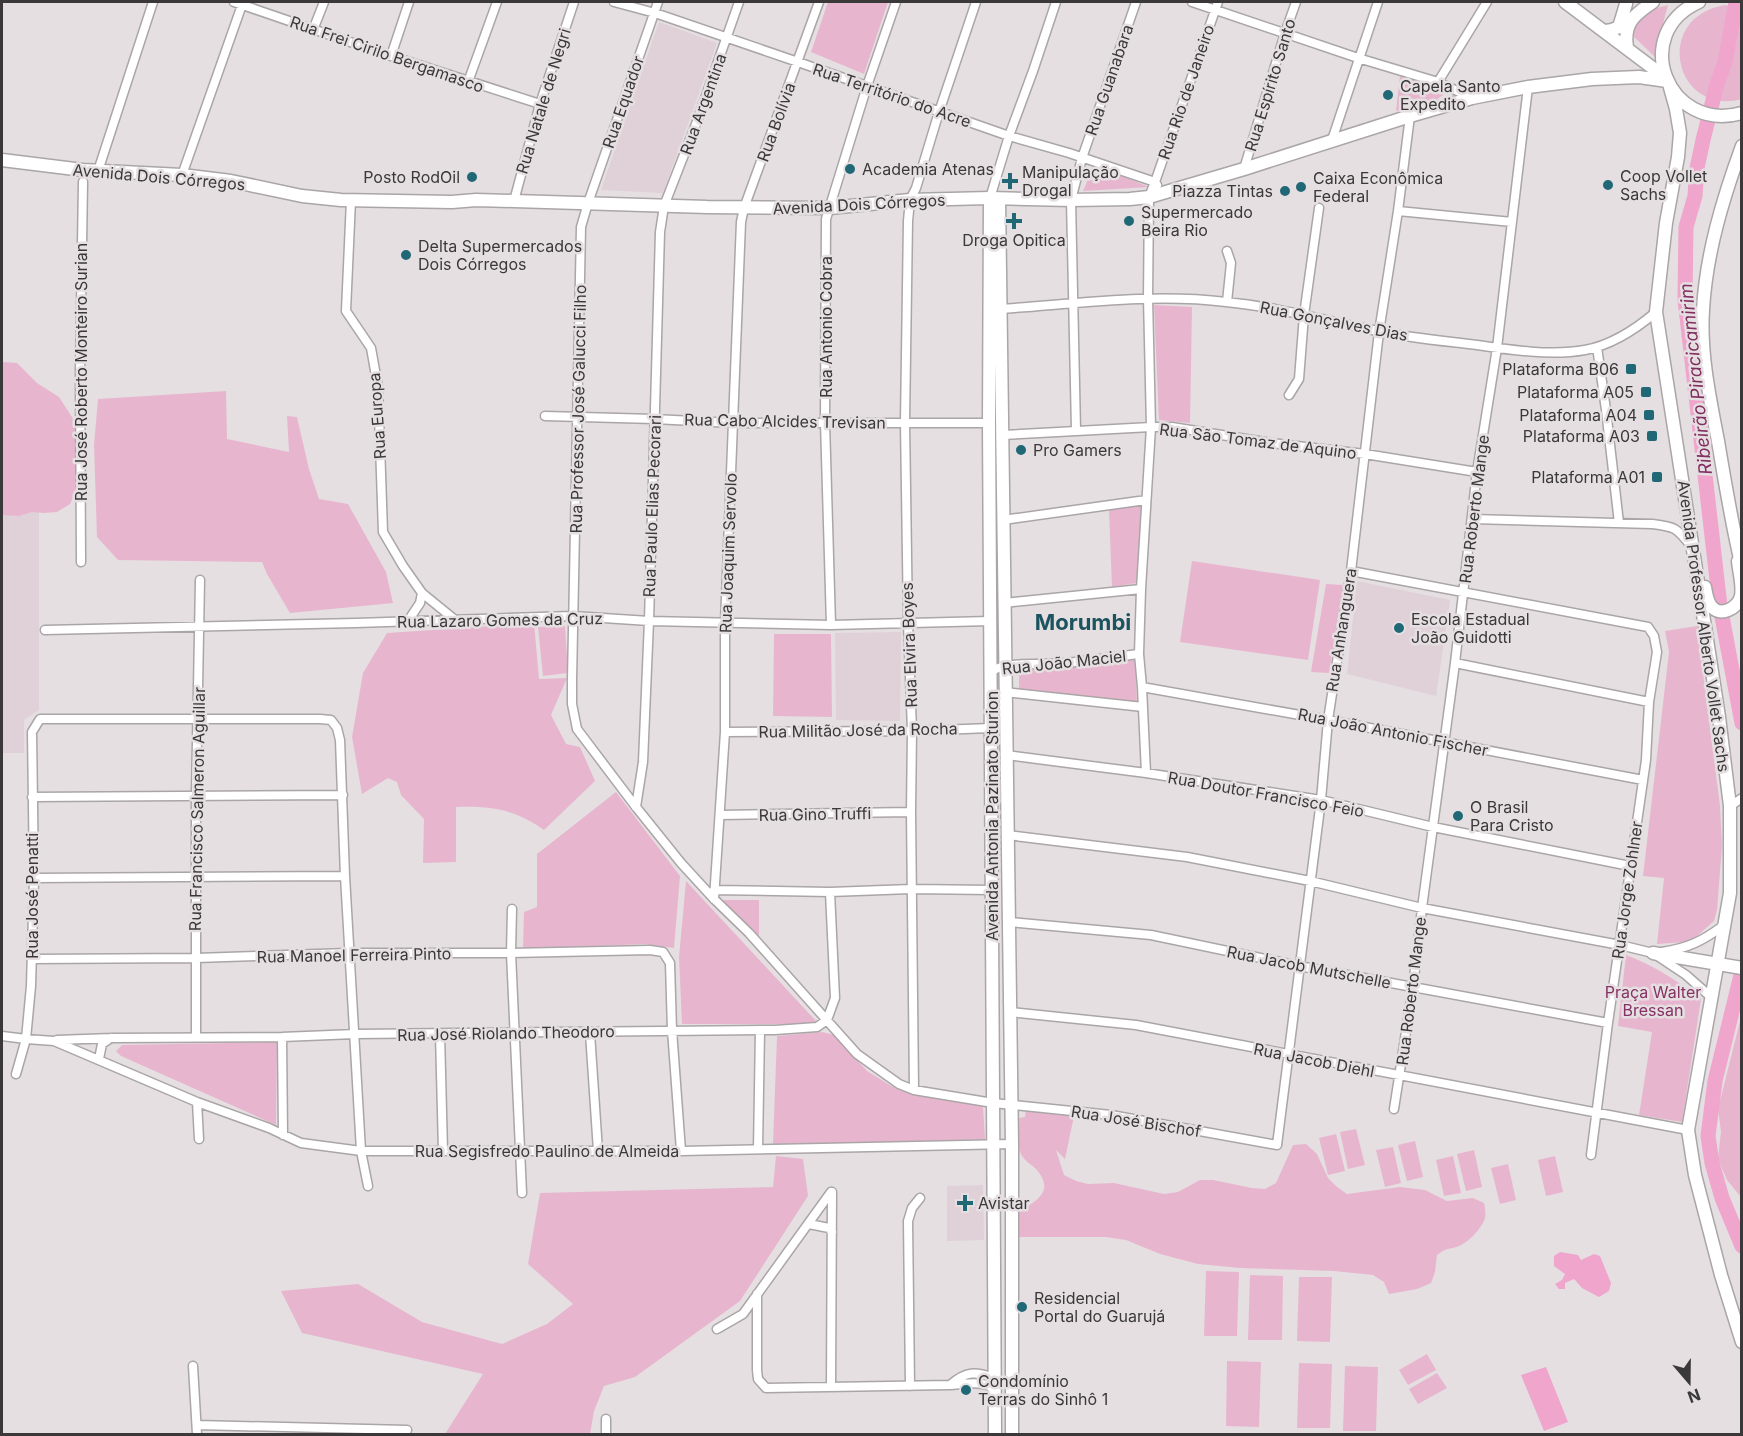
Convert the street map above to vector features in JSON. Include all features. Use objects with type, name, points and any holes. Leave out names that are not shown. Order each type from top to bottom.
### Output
[{"type":"main road","points":[[1565,2],[1627,47],[1667,81],[1684,103],[1697,111],[1711,115],[1737,114]]},
{"type":"main road","points":[[1605,31],[1619,27],[1620,3],[1652,2]]},
{"type":"main road","points":[[1627,47],[1626,33],[1631,20],[1652,2]]},
{"type":"main road","name":"Avenida Professor Alberto Vollet Sachs","points":[[1699,2],[1680,14],[1673,22],[1665,36],[1662,57],[1680,133],[1666,223],[1656,312],[1719,717],[1737,802],[1730,893],[1688,1130],[1695,1175],[1721,1275],[1742,1342]]},
{"type":"main road","name":"Avenida Dois Córregos","points":[[2,160],[98,171],[182,175],[231,181],[302,196],[351,200],[452,202],[476,200],[744,208],[830,208],[910,200],[1130,199],[1149,197],[1244,169],[1472,98],[1528,87],[1612,77],[1644,77],[1667,81]]},
{"type":"main road","points":[[1742,146],[1728,184],[1713,245],[1704,289],[1702,333],[1712,408],[1742,567]]},
{"type":"main road","points":[[1728,184],[1742,166]]},
{"type":"main road","name":"Avenida Antonia Pazinato Sturion","points":[[994,199],[1000,309],[1002,435],[1012,1144],[1012,1429]]},
{"type":"main road","name":"Avenida Antonia Pazinato Sturion","points":[[994,199],[988,423],[995,1427]]},
{"type":"main road","points":[[988,423],[1002,435],[989,447]]},
{"type":"main road","points":[[1692,547],[1700,562],[1711,607],[1724,612],[1737,603],[1741,592],[1737,548]]},
{"type":"main road","points":[[991,728],[993,746],[1006,756]]},
{"type":"main road","points":[[1653,953],[1737,968]]},
{"type":"main road","points":[[995,1384],[1005,1378],[1012,1386]]},
{"type":"main road","points":[[995,1427],[1004,1424],[1012,1429]]},
{"type":"street","points":[[98,171],[153,2]]},
{"type":"street","points":[[182,175],[240,2]]},
{"type":"street","name":"Rua Frei Cirilo Bergamasco","points":[[240,2],[314,30],[540,104]]},
{"type":"street","points":[[314,30],[324,2]]},
{"type":"street","points":[[391,56],[409,2]]},
{"type":"street","points":[[468,82],[497,2]]},
{"type":"street","name":"Rua Natale de Negri","points":[[513,201],[540,104],[574,2]]},
{"type":"street","name":"Rua Território do Acre","points":[[614,2],[655,13],[1009,136],[1155,182]]},
{"type":"street","name":"Rua Equador","points":[[588,203],[658,2]]},
{"type":"street","name":"Rua Argentina","points":[[664,206],[739,2]]},
{"type":"street","name":"Rua Bolívia","points":[[744,208],[819,2]]},
{"type":"street","name":"Rua Antonio Cobra","points":[[831,625],[825,422],[826,219],[835,197],[867,86],[896,2]]},
{"type":"street","name":"Rua Elvira Boyes","points":[[914,1090],[912,731],[904,422],[908,221],[910,200],[916,188],[976,2]]},
{"type":"street","points":[[994,199],[1009,136],[1056,2]]},
{"type":"street","name":"Rua Guanabara","points":[[1076,430],[1071,200],[1082,158],[1136,2]]},
{"type":"street","points":[[1192,2],[1216,5],[1285,33],[1438,82],[1472,98]]},
{"type":"street","name":"Rua Espírito Santo","points":[[1244,169],[1296,2]]},
{"type":"street","points":[[1332,140],[1378,2]]},
{"type":"street","points":[[1438,82],[1487,2]]},
{"type":"street","name":"Rua Rio de Janeiro","points":[[1155,182],[1216,5]]},
{"type":"street","name":"Rua Roberto Mange","points":[[1394,1109],[1413,987],[1445,742],[1477,472],[1497,348],[1528,87]]},
{"type":"street","name":"Rua Anhanguera","points":[[1277,1145],[1321,800],[1328,720],[1351,571],[1379,332],[1410,116]]},
{"type":"street","name":"Rua José Roberto Monteiro Surian","points":[[81,562],[82,182]]},
{"type":"street","points":[[1155,182],[1162,193]]},
{"type":"street","points":[[1146,773],[1139,654],[1151,427],[1148,298],[1149,197],[1155,182]]},
{"type":"street","name":"Rua Europa","points":[[351,200],[346,311],[371,348],[378,387],[383,532],[422,593],[454,619]]},
{"type":"street","name":"Rua Professor José Galucci Filho","points":[[588,203],[581,228],[572,704],[577,729],[681,863],[714,894]]},
{"type":"street","name":"Rua Paulo Elias Pecorari","points":[[636,807],[643,762],[660,232],[664,206]]},
{"type":"street","name":"Rua Joaquim Servolo","points":[[714,894],[725,732],[724,623],[738,281],[741,222],[744,208]]},
{"type":"street","points":[[1289,395],[1299,379],[1304,315],[1319,208]]},
{"type":"street","points":[[1398,211],[1512,222]]},
{"type":"street","points":[[1227,251],[1231,263],[1227,302]]},
{"type":"street","name":"Rua Gonçalves Dias","points":[[1000,309],[1148,298],[1192,299],[1278,309],[1379,332],[1526,352],[1570,352],[1597,347],[1637,327],[1656,312]]},
{"type":"street","points":[[1597,347],[1619,523]]},
{"type":"street","name":"Rua Cabo Alcides Trevisan","points":[[545,416],[733,423],[988,423]]},
{"type":"street","name":"Rua São Tomaz de Aquino","points":[[1002,435],[1172,427],[1477,472]]},
{"type":"street","points":[[1003,520],[1146,500]]},
{"type":"street","points":[[1472,519],[1672,526],[1681,532],[1692,547]]},
{"type":"street","points":[[1351,571],[1464,592]]},
{"type":"street","name":"Rua Francisco Salmeron Aguillar","points":[[196,1037],[196,796],[200,580]]},
{"type":"street","points":[[1004,603],[1141,589]]},
{"type":"street","name":"Rua Jorge Zohlner","points":[[1464,592],[1648,627],[1654,636],[1657,652],[1649,702],[1646,760],[1591,1155]]},
{"type":"street","points":[[408,621],[420,603],[422,593]]},
{"type":"street","name":"Rua Lazaro Gomes da Cruz","points":[[45,630],[573,616],[649,621],[831,625],[990,621]]},
{"type":"street","name":"Rua João Maciel","points":[[990,672],[1005,666],[1064,663],[1139,654]]},
{"type":"street","points":[[1455,663],[1649,702]]},
{"type":"street","name":"Rua João Antonio Fischer","points":[[1142,687],[1643,780]]},
{"type":"street","points":[[1005,692],[1143,707]]},
{"type":"street","name":"Rua José Penatti","points":[[16,1074],[26,1039],[30,1009],[33,878],[32,732],[40,719],[198,719]]},
{"type":"street","points":[[198,719],[320,719],[331,720],[337,728],[340,740],[345,876],[361,1151],[368,1186]]},
{"type":"street","name":"Rua Militão José da Rocha","points":[[725,732],[912,731],[991,728]]},
{"type":"street","name":"Rua Doutor Francisco Feio","points":[[1006,756],[1146,773],[1321,800],[1433,827],[1630,866]]},
{"type":"street","points":[[32,797],[343,795]]},
{"type":"street","name":"Rua Gino Truffi","points":[[720,815],[911,812]]},
{"type":"street","points":[[1007,835],[1186,857],[1310,881],[1422,908],[1620,945],[1653,953],[1686,975],[1712,997]]},
{"type":"street","points":[[33,878],[345,876]]},
{"type":"street","points":[[714,894],[912,889],[992,890]]},
{"type":"street","points":[[827,1020],[835,998],[830,892]]},
{"type":"street","name":"Rua José Bischof","points":[[714,894],[857,1054],[898,1084],[914,1090],[993,1103],[1111,1115],[1277,1145]]},
{"type":"street","points":[[512,909],[522,1193]]},
{"type":"street","name":"Rua Jacob Mutschelle","points":[[1009,922],[1150,935],[1299,966],[1608,1023]]},
{"type":"street","points":[[1653,953],[1693,945],[1724,925]]},
{"type":"street","name":"Rua Manoel Ferreira Pinto","points":[[32,959],[650,950],[663,952],[670,963],[672,1030]]},
{"type":"street","name":"Rua Jacob Diehl","points":[[1010,1012],[1136,1025],[1688,1130]]},
{"type":"street","name":"Rua José Riolando Theodoro","points":[[54,1041],[355,1034],[760,1030],[817,1027],[827,1020]]},
{"type":"street","points":[[672,1030],[681,1151]]},
{"type":"street","points":[[758,1149],[760,1030]]},
{"type":"street","points":[[590,1033],[598,1151]]},
{"type":"street","points":[[440,1034],[443,1151]]},
{"type":"street","name":"Rua Segisfredo Paulino de Almeida","points":[[2,1036],[54,1041],[197,1102],[302,1143],[361,1151],[681,1151],[1012,1144]]},
{"type":"street","points":[[282,1037],[283,1135]]},
{"type":"street","points":[[99,1059],[102,1044],[112,1038]]},
{"type":"street","points":[[197,1102],[199,1139]]},
{"type":"street","points":[[717,1329],[743,1314],[832,1192],[831,1387]]},
{"type":"street","points":[[910,1386],[908,1221],[912,1208],[920,1198]]},
{"type":"street","points":[[809,1224],[829,1228],[832,1232]]},
{"type":"street","points":[[758,1294],[756,1370],[758,1379],[766,1388],[950,1386],[965,1374],[981,1374],[995,1384]]},
{"type":"street","points":[[193,1366],[197,1430],[407,1430]]},
{"type":"street","points":[[606,1419],[606,1434]]},
{"type":"shaded area","points":[[659,22],[717,43],[663,193],[601,190]]},
{"type":"shaded area","points":[[39,434],[39,710],[24,720],[24,753],[2,753],[2,436]]},
{"type":"shaded area","name":"Escola Estadual João Guidotti","points":[[1357,581],[1450,600],[1436,696],[1347,674]]},
{"type":"shaded area","points":[[901,632],[900,721],[836,720],[835,633]]},
{"type":"shaded area","name":"Avistar","points":[[983,1185],[984,1240],[947,1241],[947,1186]]},
{"type":"shaded area","points":[[1560,1252],[1578,1255],[1581,1260],[1594,1254],[1600,1256],[1611,1283],[1609,1291],[1599,1297],[1582,1288],[1574,1279],[1565,1283],[1565,1289],[1559,1289],[1555,1284],[1562,1280],[1565,1274],[1554,1266],[1554,1256]]},
{"type":"shaded area","points":[[1546,1367],[1568,1422],[1544,1431],[1521,1375]]},
{"type":"green space","points":[[828,2],[888,2],[864,74],[811,52]]},
{"type":"green space","points":[[1668,5],[1656,58],[1632,35],[1637,22],[1645,14]]},
{"type":"green space","points":[[1725,5],[1741,8],[1742,99],[1719,101],[1700,94],[1687,80],[1681,63],[1680,45],[1687,27],[1702,13]]},
{"type":"green space","points":[[1400,75],[1440,88],[1444,91],[1443,95],[1436,100],[1396,111]]},
{"type":"green space","points":[[1094,165],[1149,187],[1083,191]]},
{"type":"green space","points":[[1154,305],[1192,307],[1190,423],[1159,420]]},
{"type":"green space","points":[[2,362],[17,363],[37,383],[59,397],[79,428],[78,479],[75,493],[70,504],[57,512],[32,512],[19,516],[2,515]]},
{"type":"green space","points":[[226,391],[227,439],[289,452],[287,416],[297,417],[309,469],[319,499],[348,504],[386,572],[393,603],[290,613],[262,562],[118,560],[97,537],[94,445],[98,399]]},
{"type":"green space","points":[[1143,505],[1137,583],[1112,587],[1109,510]]},
{"type":"green space","points":[[1192,561],[1320,580],[1308,660],[1180,642]]},
{"type":"green space","points":[[1326,584],[1343,585],[1329,673],[1311,672]]},
{"type":"green space","points":[[534,623],[539,679],[567,678],[551,715],[566,744],[580,747],[595,781],[544,830],[523,817],[502,810],[456,807],[456,862],[423,863],[424,819],[401,795],[397,782],[388,778],[362,794],[352,737],[363,673],[387,633]]},
{"type":"green space","points":[[565,626],[568,673],[543,676],[538,627]]},
{"type":"green space","points":[[1697,626],[1720,806],[1722,846],[1717,910],[1714,921],[1697,936],[1685,942],[1657,944],[1664,878],[1643,876],[1669,652],[1665,631]]},
{"type":"green space","points":[[774,634],[831,634],[832,717],[773,716]]},
{"type":"green space","points":[[1135,660],[1137,703],[1019,689],[1019,670]]},
{"type":"green space","points":[[616,792],[680,876],[674,948],[645,944],[523,949],[524,912],[537,907],[537,854]]},
{"type":"green space","points":[[686,881],[816,1021],[813,1024],[682,1024],[679,957]]},
{"type":"green space","points":[[722,900],[759,900],[759,936]]},
{"type":"green space","name":"Praça Walter Bressan","points":[[1626,955],[1666,974],[1701,999],[1682,1122],[1639,1115],[1652,1032],[1618,1026]]},
{"type":"green space","points":[[1741,1017],[1741,1197],[1727,1180],[1718,1159],[1721,1131],[1718,1109]]},
{"type":"green space","points":[[822,1032],[834,1035],[867,1071],[893,1087],[983,1106],[985,1139],[773,1144],[777,1036]]},
{"type":"green space","points":[[277,1042],[276,1125],[121,1056],[116,1051],[122,1045]]},
{"type":"green space","points":[[1026,1109],[1074,1116],[1065,1159],[1056,1150],[1064,1175],[1088,1184],[1114,1183],[1164,1194],[1178,1192],[1200,1180],[1265,1189],[1276,1183],[1293,1145],[1306,1144],[1317,1154],[1328,1178],[1347,1194],[1400,1187],[1425,1190],[1447,1201],[1473,1198],[1484,1203],[1485,1218],[1478,1230],[1467,1241],[1437,1255],[1431,1283],[1417,1289],[1389,1294],[1384,1282],[1373,1275],[1198,1264],[1160,1254],[1126,1240],[1106,1237],[1019,1237],[1019,1213],[1036,1200],[1044,1190],[1042,1177],[1022,1156],[1019,1148],[1019,1118],[1025,1117]]},
{"type":"green space","points":[[1356,1129],[1365,1165],[1348,1169],[1340,1132]]},
{"type":"green space","points":[[1336,1134],[1345,1171],[1328,1175],[1319,1138]]},
{"type":"green space","points":[[1415,1141],[1423,1177],[1407,1181],[1398,1145]]},
{"type":"green space","points":[[1393,1147],[1401,1183],[1385,1187],[1376,1150]]},
{"type":"green space","points":[[1474,1150],[1482,1187],[1466,1191],[1457,1154]]},
{"type":"green space","points":[[776,1156],[803,1159],[808,1196],[740,1301],[635,1377],[604,1386],[594,1411],[590,1434],[445,1434],[483,1374],[302,1333],[281,1291],[358,1284],[422,1322],[502,1344],[547,1324],[573,1304],[528,1264],[540,1193],[773,1187]]},
{"type":"green space","points":[[1453,1156],[1461,1193],[1444,1196],[1436,1160]]},
{"type":"green space","points":[[1555,1156],[1563,1192],[1546,1196],[1538,1160]]},
{"type":"green space","points":[[1508,1164],[1516,1200],[1500,1204],[1491,1168]]},
{"type":"green space","points":[[1206,1271],[1239,1272],[1237,1336],[1204,1336]]},
{"type":"green space","points":[[1250,1275],[1283,1276],[1282,1340],[1248,1340]]},
{"type":"green space","points":[[1299,1277],[1332,1277],[1330,1342],[1297,1341]]},
{"type":"green space","points":[[1427,1354],[1436,1370],[1408,1385],[1399,1370]]},
{"type":"green space","points":[[1227,1361],[1261,1362],[1259,1427],[1226,1426]]},
{"type":"green space","points":[[1299,1363],[1332,1364],[1330,1428],[1297,1428]]},
{"type":"green space","points":[[1345,1366],[1378,1367],[1376,1431],[1343,1431]]},
{"type":"green space","points":[[1437,1373],[1447,1388],[1418,1404],[1409,1389]]},
{"type":"waterway","name":"Ribeirão Piracicamirim","points":[[1736,2],[1725,62],[1703,140],[1697,168],[1695,196],[1686,227],[1685,300],[1720,606],[1742,723]]},
{"type":"waterway","name":"Ribeirão Piracicamirim","points":[[1742,971],[1715,1081],[1708,1136],[1712,1163],[1722,1198],[1742,1246]]},
{"type":"place","name":"Capela Santo Expedito","points":[[1388,95]]},
{"type":"place","name":"Academia Atenas","points":[[850,169]]},
{"type":"place","name":"Posto RodOil","points":[[472,177]]},
{"type":"place","name":"Manipulação Drogal","points":[[1010,181]]},
{"type":"place","name":"Coop Vollet Sachs","points":[[1608,185]]},
{"type":"place","name":"Caixa Econômica Federal","points":[[1301,187]]},
{"type":"place","name":"Piazza Tintas","points":[[1285,191]]},
{"type":"place","name":"Droga Opitica","points":[[1014,221]]},
{"type":"place","name":"Supermercado Beira Rio","points":[[1129,221]]},
{"type":"place","name":"Delta Supermercados Dois Córregos","points":[[406,255]]},
{"type":"place","name":"Plataforma B06","points":[[1631,369]]},
{"type":"place","name":"Plataforma A05","points":[[1646,392]]},
{"type":"place","name":"Plataforma A04","points":[[1649,415]]},
{"type":"place","name":"Plataforma A03","points":[[1652,436]]},
{"type":"place","name":"Pro Gamers","points":[[1021,450]]},
{"type":"place","name":"Plataforma A01","points":[[1657,477]]},
{"type":"place","name":"Escola Estadual João Guidotti","points":[[1399,628]]},
{"type":"place","name":"O Brasil Para Cristo","points":[[1458,816]]},
{"type":"place","name":"Avistar","points":[[965,1203]]},
{"type":"place","name":"Residencial Portal do Guarujá","points":[[1022,1307]]},
{"type":"place","name":"Condomínio Terras do Sinhô 1","points":[[966,1390]]},
{"type":"district","name":"Morumbi","points":[[1083,622]]}]
